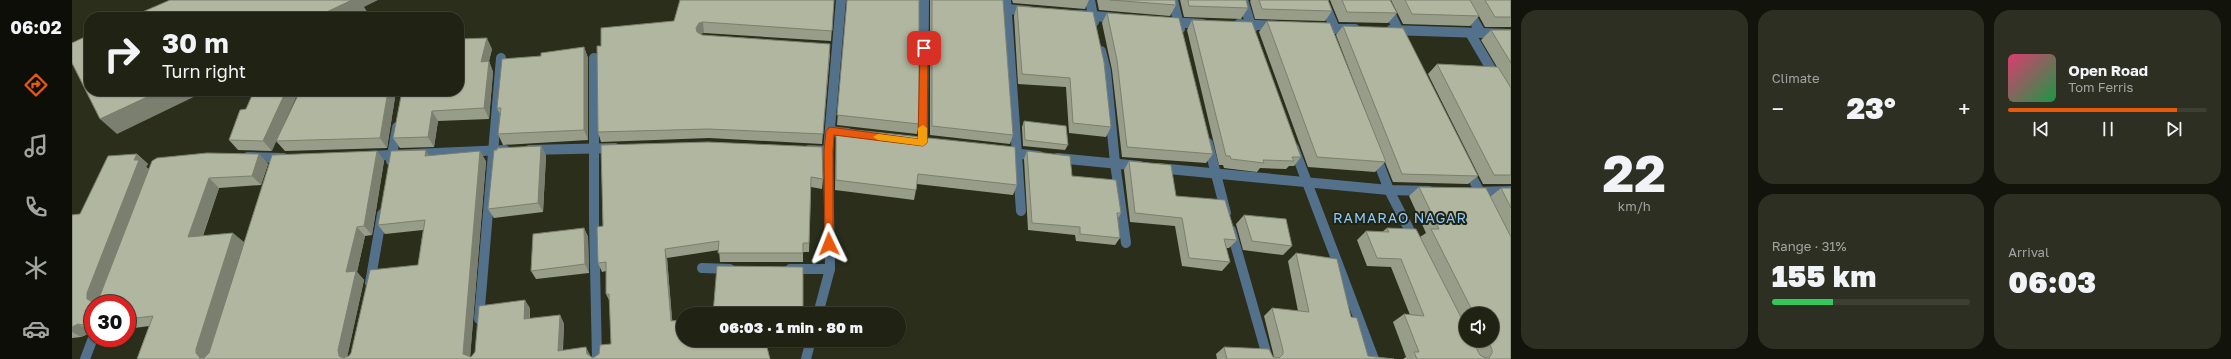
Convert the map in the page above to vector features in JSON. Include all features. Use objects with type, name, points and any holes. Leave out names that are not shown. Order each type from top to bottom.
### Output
[{"type":"street","points":[[820,307],[830,269],[828,151],[833,48],[841,0]]},
{"type":"street","points":[[923,143],[924,0]]},
{"type":"street","points":[[1090,0],[1096,30]]},
{"type":"street","points":[[1173,0],[1182,38]]},
{"type":"street","points":[[1243,0],[1255,40]]},
{"type":"street","points":[[1323,0],[1331,32]]},
{"type":"street","points":[[1384,0],[1405,44]]},
{"type":"street","points":[[1462,0],[1481,33]]},
{"type":"street","points":[[1021,211],[1007,4],[1038,12]]},
{"type":"street","points":[[1069,14],[1124,19]]},
{"type":"street","points":[[1155,21],[1210,24]]},
{"type":"street","points":[[1226,24],[1288,27]]},
{"type":"street","points":[[1312,28],[1331,32],[1366,30]]},
{"type":"street","points":[[1382,30],[1511,34]]},
{"type":"street","points":[[1470,33],[1511,103]]},
{"type":"street","points":[[1099,44],[1106,72],[1115,163],[1126,243]]},
{"type":"street","points":[[478,328],[492,150],[502,58]]},
{"type":"street","points":[[594,58],[597,359]]},
{"type":"street","points":[[389,171],[398,120]]},
{"type":"street","points":[[1204,129],[1215,175],[1268,359]]},
{"type":"street","points":[[830,131],[861,135]]},
{"type":"street","points":[[1290,136],[1374,359]]},
{"type":"street","points":[[276,162],[280,146]]},
{"type":"street","points":[[1372,146],[1389,190],[1417,246]]},
{"type":"street","points":[[361,156],[492,150],[625,148]]},
{"type":"street","points":[[796,149],[828,151]]},
{"type":"street","points":[[994,151],[1215,175],[1306,181],[1389,190],[1442,191]]},
{"type":"street","points":[[1462,156],[1486,206]]},
{"type":"street","points":[[239,157],[276,162],[292,158]]},
{"type":"street","points":[[1464,191],[1511,192]]},
{"type":"street","points":[[368,293],[384,201]]},
{"type":"street","points":[[702,268],[742,269]]},
{"type":"street","points":[[782,269],[830,269]]},
{"type":"street","points":[[85,359],[90,347]]},
{"type":"street","points":[[806,359],[809,347]]},
{"type":"building","points":[[170,0],[352,0],[327,12],[142,12]]},
{"type":"building","points":[[680,0],[834,0],[832,31],[703,22],[699,23],[696,28],[697,32],[702,35],[830,44],[823,134],[708,129],[598,132],[597,46],[601,46],[601,28],[674,21]]},
{"type":"building","points":[[847,0],[919,0],[919,124],[837,115]]},
{"type":"building","points":[[932,0],[1003,0],[1013,135],[932,126]]},
{"type":"building","points":[[1110,0],[1175,0],[1176,5]]},
{"type":"building","points":[[1188,0],[1246,0],[1248,8],[1189,6]]},
{"type":"building","points":[[1259,0],[1328,0],[1332,11],[1262,9]]},
{"type":"building","points":[[1342,0],[1390,0],[1397,13],[1347,12]]},
{"type":"building","points":[[1405,0],[1470,0],[1479,16],[1412,14]]},
{"type":"building","points":[[1485,0],[1511,0],[1511,17],[1495,17]]},
{"type":"building","points":[[1017,6],[1093,12],[1104,62],[1111,127],[1073,123],[1070,78],[1022,74]]},
{"type":"building","points":[[1107,13],[1179,18],[1213,154],[1127,147],[1117,60]]},
{"type":"building","points":[[1192,20],[1252,22],[1301,157],[1292,157],[1294,161],[1263,160],[1264,163],[1231,159],[1230,156],[1226,156]]},
{"type":"building","points":[[1267,21],[1330,23],[1386,162],[1317,157]]},
{"type":"building","points":[[1343,26],[1403,28],[1478,176],[1402,174]]},
{"type":"building","points":[[1491,30],[1511,30],[1511,63]]},
{"type":"building","points":[[84,37],[84,87],[72,63],[72,43]]},
{"type":"building","points":[[487,38],[481,62],[489,61],[484,108],[432,111],[428,137],[393,138],[401,96],[464,96],[464,39]]},
{"type":"building","points":[[584,47],[584,130],[498,134],[501,108],[497,108],[502,59],[541,56],[541,53]]},
{"type":"building","points":[[1437,64],[1498,67],[1511,88],[1511,175],[1494,175]]},
{"type":"building","points":[[88,96],[149,96],[100,119]]},
{"type":"building","points":[[252,96],[284,96],[263,141],[229,140],[240,110],[246,109]]},
{"type":"building","points":[[298,96],[387,96],[380,138],[276,141]]},
{"type":"building","points":[[1024,121],[1066,126],[1068,145],[1025,140]]},
{"type":"building","points":[[836,128],[921,137],[925,139],[929,138],[1015,147],[1017,185],[918,174],[916,190],[836,180]]},
{"type":"building","points":[[708,142],[822,147],[823,179],[811,177],[809,243],[803,243],[803,253],[718,253],[719,241],[665,249],[671,321],[676,321],[676,347],[767,347],[770,359],[137,359],[153,316],[136,318],[136,295],[100,295],[152,161],[157,158],[207,153],[259,154],[252,176],[209,178],[188,237],[233,233],[196,349],[196,353],[200,358],[204,358],[209,353],[272,155],[377,151],[364,226],[357,227],[346,272],[356,271],[338,350],[339,356],[343,358],[349,356],[351,353],[370,270],[418,265],[425,220],[378,225],[391,151],[426,150],[425,156],[480,151],[463,354],[471,357],[475,352],[479,306],[525,300],[524,319],[560,315],[558,351],[586,347],[587,354],[593,358],[599,354],[600,345],[611,344],[609,294],[606,294],[606,262],[598,263],[597,227],[603,226],[601,145]]},
{"type":"building","points":[[541,146],[538,203],[488,209],[494,150],[497,150],[497,148]]},
{"type":"building","points":[[1027,151],[1070,156],[1072,176],[1116,180],[1121,213],[1117,213],[1120,238],[1080,234],[1080,227],[1032,223]]},
{"type":"building","points":[[137,154],[134,160],[139,160],[87,295],[84,295],[84,325],[78,324],[72,327],[72,215],[80,214],[108,156]]},
{"type":"building","points":[[1129,161],[1171,165],[1176,196],[1225,200],[1237,240],[1224,239],[1230,262],[1189,258],[1182,218],[1135,213]]},
{"type":"building","points":[[1419,187],[1486,188],[1511,237],[1511,359],[1417,359],[1414,352],[1419,352],[1404,314],[1424,316],[1401,259],[1377,258],[1366,231],[1389,232],[1387,228],[1416,229],[1459,313],[1459,347],[1476,347],[1480,355],[1485,358],[1489,358],[1492,353],[1491,347],[1499,347],[1499,307],[1470,307],[1431,229],[1439,229]]},
{"type":"building","points":[[1501,188],[1511,188],[1511,208]]},
{"type":"building","points":[[1244,215],[1286,219],[1292,246],[1252,241]]},
{"type":"building","points":[[584,228],[585,264],[531,271],[533,234]]},
{"type":"building","points":[[1296,253],[1337,259],[1351,317],[1357,318],[1368,356],[1394,359],[1227,359],[1224,347],[1269,349],[1273,357],[1279,358],[1283,354],[1272,308],[1309,312]]},
{"type":"building","points":[[717,266],[803,267],[803,307],[714,307]]},
{"type":"slow traffic","points":[[878,137],[923,143],[923,128]]},
{"type":"district","name":"RAMARAO NAGAR","points":[[1400,217]]},
{"type":"route","points":[[829,244],[828,151],[830,131],[923,143],[924,48]]}]
